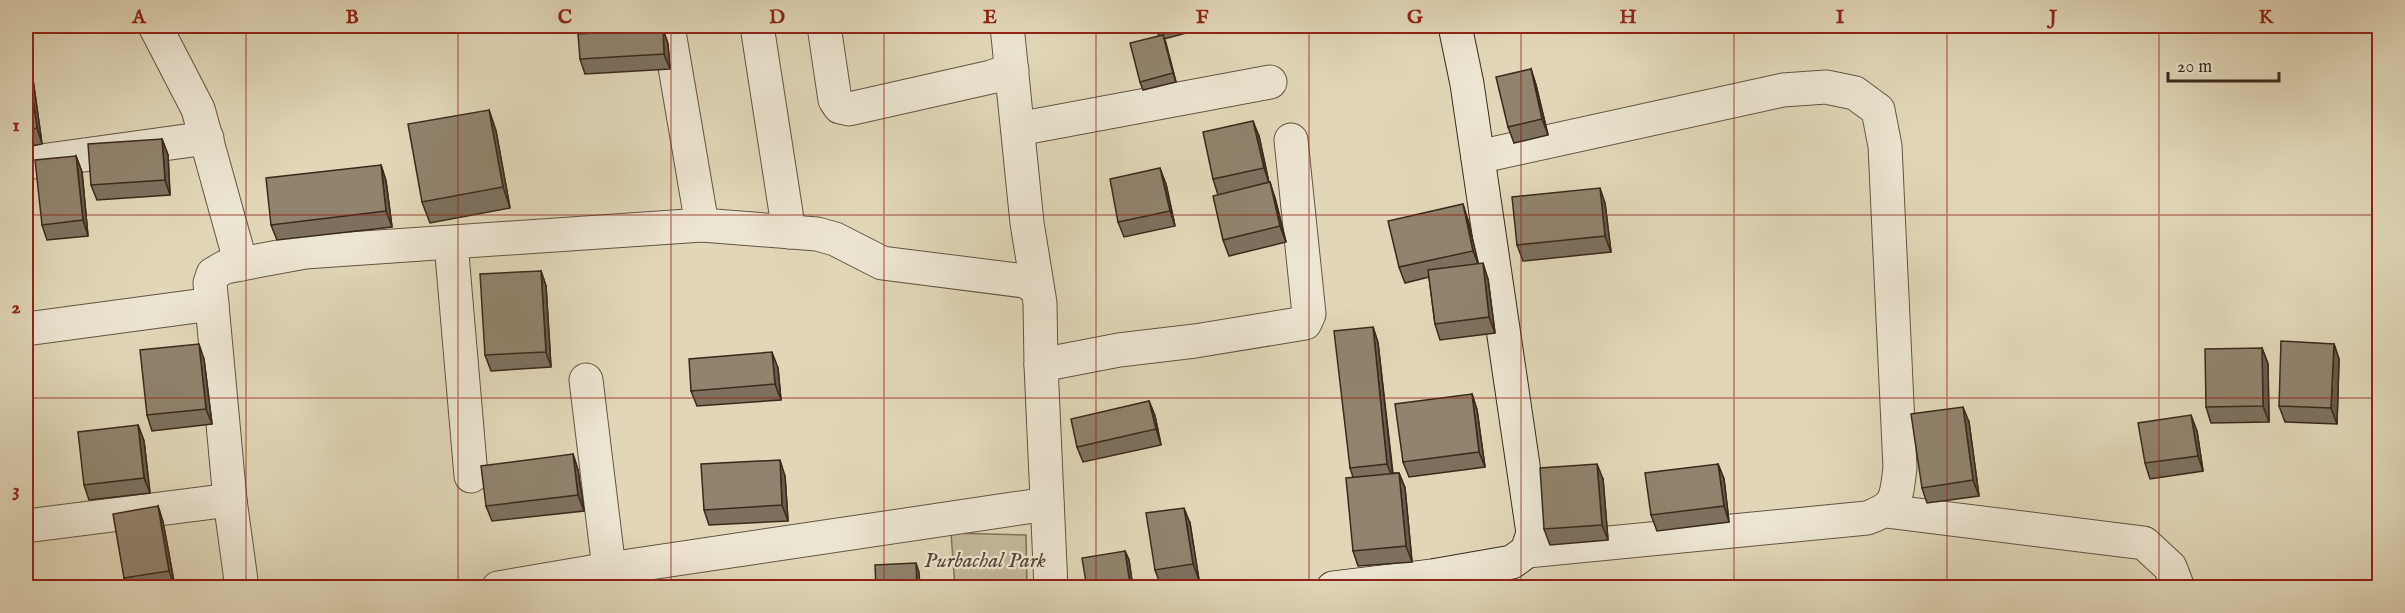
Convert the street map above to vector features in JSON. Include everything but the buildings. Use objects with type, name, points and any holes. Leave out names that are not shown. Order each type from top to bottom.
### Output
[{"type":"street","points":[[155,26],[198,109],[241,264]]},
{"type":"street","points":[[668,26],[702,225]]},
{"type":"street","points":[[758,26],[789,232]]},
{"type":"street","points":[[824,26],[835,100],[840,107],[849,109],[992,77],[1012,69]]},
{"type":"street","points":[[1007,26],[1027,223],[1040,303],[1051,588]]},
{"type":"street","points":[[1455,26],[1478,158],[1533,533],[1527,551]]},
{"type":"street","points":[[1018,129],[1270,82]]},
{"type":"street","points":[[1478,158],[1783,90],[1826,87],[1855,93],[1878,110],[1885,146],[1900,468],[1897,496],[1886,512]]},
{"type":"street","points":[[26,163],[207,138]]},
{"type":"street","points":[[1041,365],[1119,350],[1195,341],[1305,323],[1309,314],[1291,140]]},
{"type":"street","points":[[242,588],[230,500],[210,283],[213,274],[225,267],[305,252],[702,225],[818,234],[835,239],[882,263],[1024,281],[1037,288]]},
{"type":"street","points":[[451,243],[471,476]]},
{"type":"street","points":[[26,329],[212,304]]},
{"type":"street","points":[[586,380],[609,569]]},
{"type":"street","points":[[26,526],[230,500]]},
{"type":"street","points":[[498,588],[609,569],[1047,504]]},
{"type":"street","points":[[1333,588],[1432,576],[1512,562],[1527,551],[1867,518],[1886,512],[2144,543],[2170,567],[2178,588]]},
{"type":"green space","name":"Purbachal Park","points":[[951,533],[1026,535],[1027,587],[955,587]]}]
